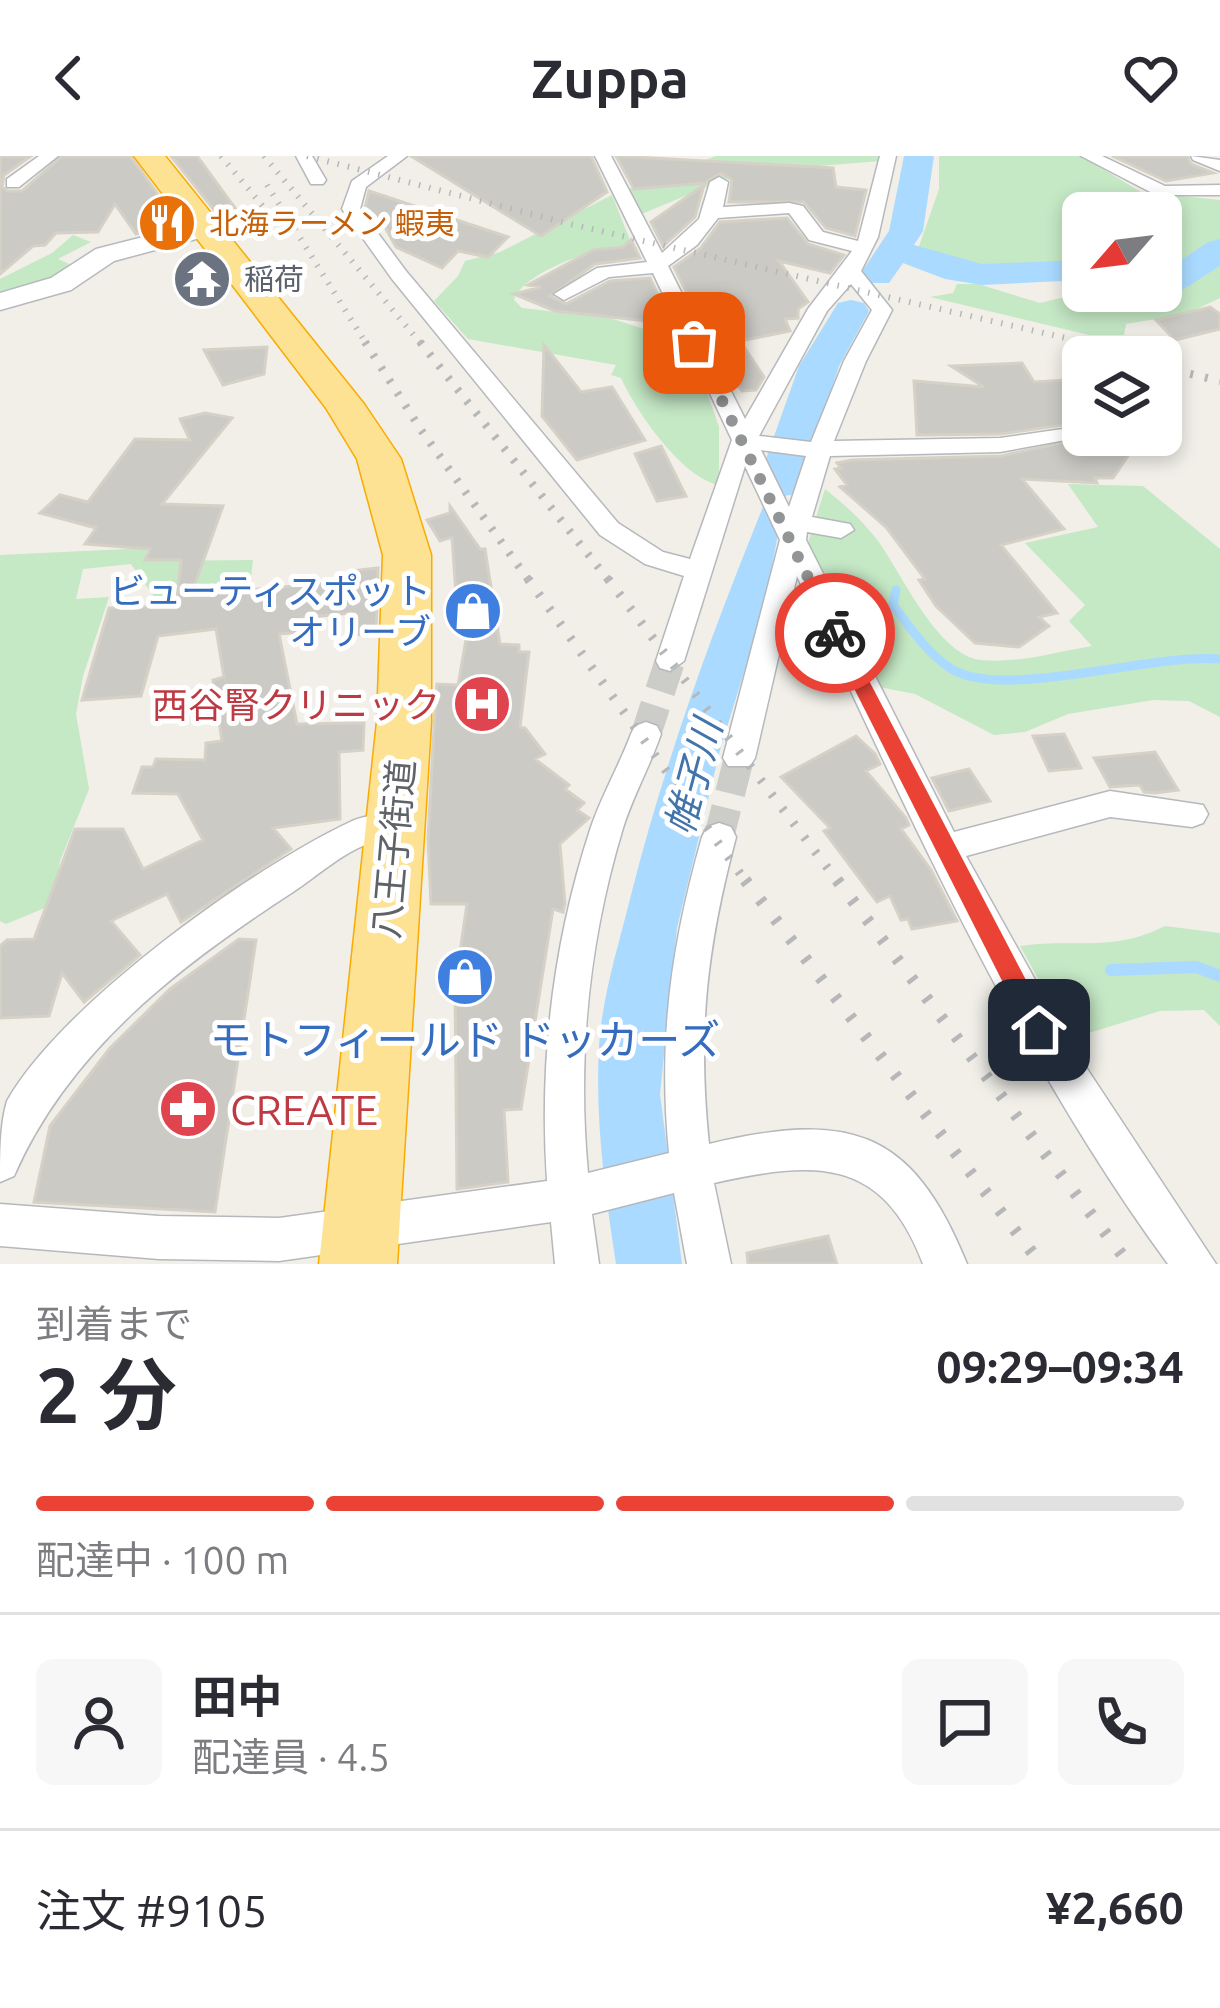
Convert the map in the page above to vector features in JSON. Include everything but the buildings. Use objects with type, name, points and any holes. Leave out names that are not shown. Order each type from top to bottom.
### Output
[{"type":"highway","name":"八王子街道","points":[[149,156],[359,426],[394,496],[406,555],[409,638],[359,1247]]},
{"type":"street","points":[[13,183],[50,156]]},
{"type":"street","points":[[304,156],[317,180]]},
{"type":"street","points":[[399,156],[358,185],[351,209],[399,275],[609,529],[653,558],[699,571]]},
{"type":"street","points":[[603,156],[753,448],[945,848],[1072,1090],[1150,1208],[1194,1264]]},
{"type":"street","points":[[670,661],[699,571],[818,308],[863,248],[888,156]]},
{"type":"street","points":[[1089,156],[1162,191],[1220,190]]},
{"type":"street","points":[[1198,156],[1220,166]]},
{"type":"street","points":[[599,297],[570,290],[604,272],[657,266],[688,244],[712,213],[719,182]]},
{"type":"street","points":[[712,213],[797,210],[815,236],[863,248]]},
{"type":"street","points":[[0,302],[61,284],[105,255],[206,229]]},
{"type":"street","points":[[739,758],[816,449],[853,359],[882,310],[850,271]]},
{"type":"street","points":[[753,448],[1000,445],[1062,436]]},
{"type":"street","points":[[794,536],[841,530]]},
{"type":"street","points":[[577,1264],[576,1196],[561,1115],[581,916],[608,822],[646,734]]},
{"type":"street","points":[[945,848],[1110,804],[1192,814]]},
{"type":"street","points":[[0,1162],[9,1134],[40,1082],[86,1030],[148,977],[362,830],[395,826]]},
{"type":"street","points":[[709,1264],[686,1170],[685,1124],[690,952],[718,837]]},
{"type":"street","points":[[0,1225],[166,1237],[313,1237],[359,1247],[686,1170],[798,1150],[851,1154],[896,1177],[916,1201],[945,1264]]},
{"type":"green space","points":[[716,156],[881,156],[881,161],[742,172],[637,216],[626,190]]},
{"type":"green space","points":[[939,156],[1081,156],[1141,192],[1062,192],[1062,269],[1045,269],[1048,276],[997,279],[943,270],[917,252],[939,189]]},
{"type":"green space","points":[[612,195],[633,248],[604,249],[566,261],[532,280],[514,300],[522,308],[610,318],[687,343],[687,358],[701,375],[719,427],[719,485],[690,470],[662,441],[621,378],[611,375],[616,365],[468,339],[434,301],[458,276],[465,261],[500,252]]},
{"type":"green space","points":[[1182,196],[1220,200],[1220,298],[1186,314],[1126,324],[1124,335],[1089,335],[930,297],[953,293],[957,284],[978,284],[1040,303],[1062,298],[1062,312],[1182,312]]},
{"type":"green space","points":[[73,235],[91,242],[58,259],[69,264],[66,274],[0,295],[0,279],[52,253]]},
{"type":"green space","points":[[1068,484],[1143,486],[1220,549],[1220,717],[1189,701],[1153,700],[1068,714],[1025,732],[994,735],[915,694],[874,686],[806,549],[825,489],[872,533],[949,644],[964,655],[994,661],[1092,646],[1069,621],[1085,605],[1025,543],[1098,527]]},
{"type":"green space","points":[[148,548],[144,561],[253,560],[250,586],[155,598],[131,564],[83,569],[76,599],[109,597],[76,714],[89,789],[60,861],[52,905],[6,924],[0,921],[0,555]]},
{"type":"green space","points":[[1165,926],[1220,933],[1220,1026],[1204,1010],[1160,1011],[1076,1037],[1055,1025],[1059,1016],[1020,946],[1111,942]]},
{"type":"water","points":[[801,415],[764,607],[720,750],[677,928],[660,1094],[682,1264],[616,1264],[598,1102],[607,989],[686,712]]},
{"type":"waterway","name":"帷子川","points":[[877,276],[906,231],[919,156]]},
{"type":"waterway","points":[[1182,275],[1220,249]]},
{"type":"waterway","points":[[895,251],[982,275],[1062,271]]},
{"type":"waterway","name":"帷子川","points":[[779,484],[819,366],[851,311]]},
{"type":"waterway","points":[[896,590],[893,605],[926,647],[950,668],[973,677],[1039,679],[1220,659]]},
{"type":"waterway","points":[[1111,970],[1196,967],[1220,976]]},
{"type":"tunnel","points":[[646,734],[670,661]]},
{"type":"tunnel","points":[[719,837],[739,758]]},
{"type":"railway","points":[[221,156],[271,216]]},
{"type":"railway","points":[[264,156],[422,345]]},
{"type":"railway","points":[[307,156],[566,223],[1062,337]]},
{"type":"railway","points":[[267,185],[367,345]]},
{"type":"railway","points":[[365,342],[421,430],[530,582]]},
{"type":"railway","points":[[420,342],[610,582]]},
{"type":"railway","points":[[1182,372],[1220,381]]},
{"type":"railway","points":[[528,579],[747,883]]},
{"type":"railway","points":[[608,579],[839,883]]},
{"type":"railway","points":[[745,880],[1041,1264]]},
{"type":"railway","points":[[837,880],[1129,1264]]},
{"type":"way so far","points":[[694,343],[835,633]]},
{"type":"place","name":"北海ラーメン 蝦夷","points":[[167,223]]},
{"type":"place","name":"稲荷","points":[[202,279]]},
{"type":"place","name":"ビューティスポット オリーブ","points":[[473,611]]},
{"type":"place","name":"西谷腎クリニック","points":[[482,704]]},
{"type":"place","name":"モトフィールド ドッカーズ","points":[[465,977]]},
{"type":"place","name":"CREATE","points":[[188,1109]]},
{"type":"route","points":[[835,633],[1039,1030]]}]
